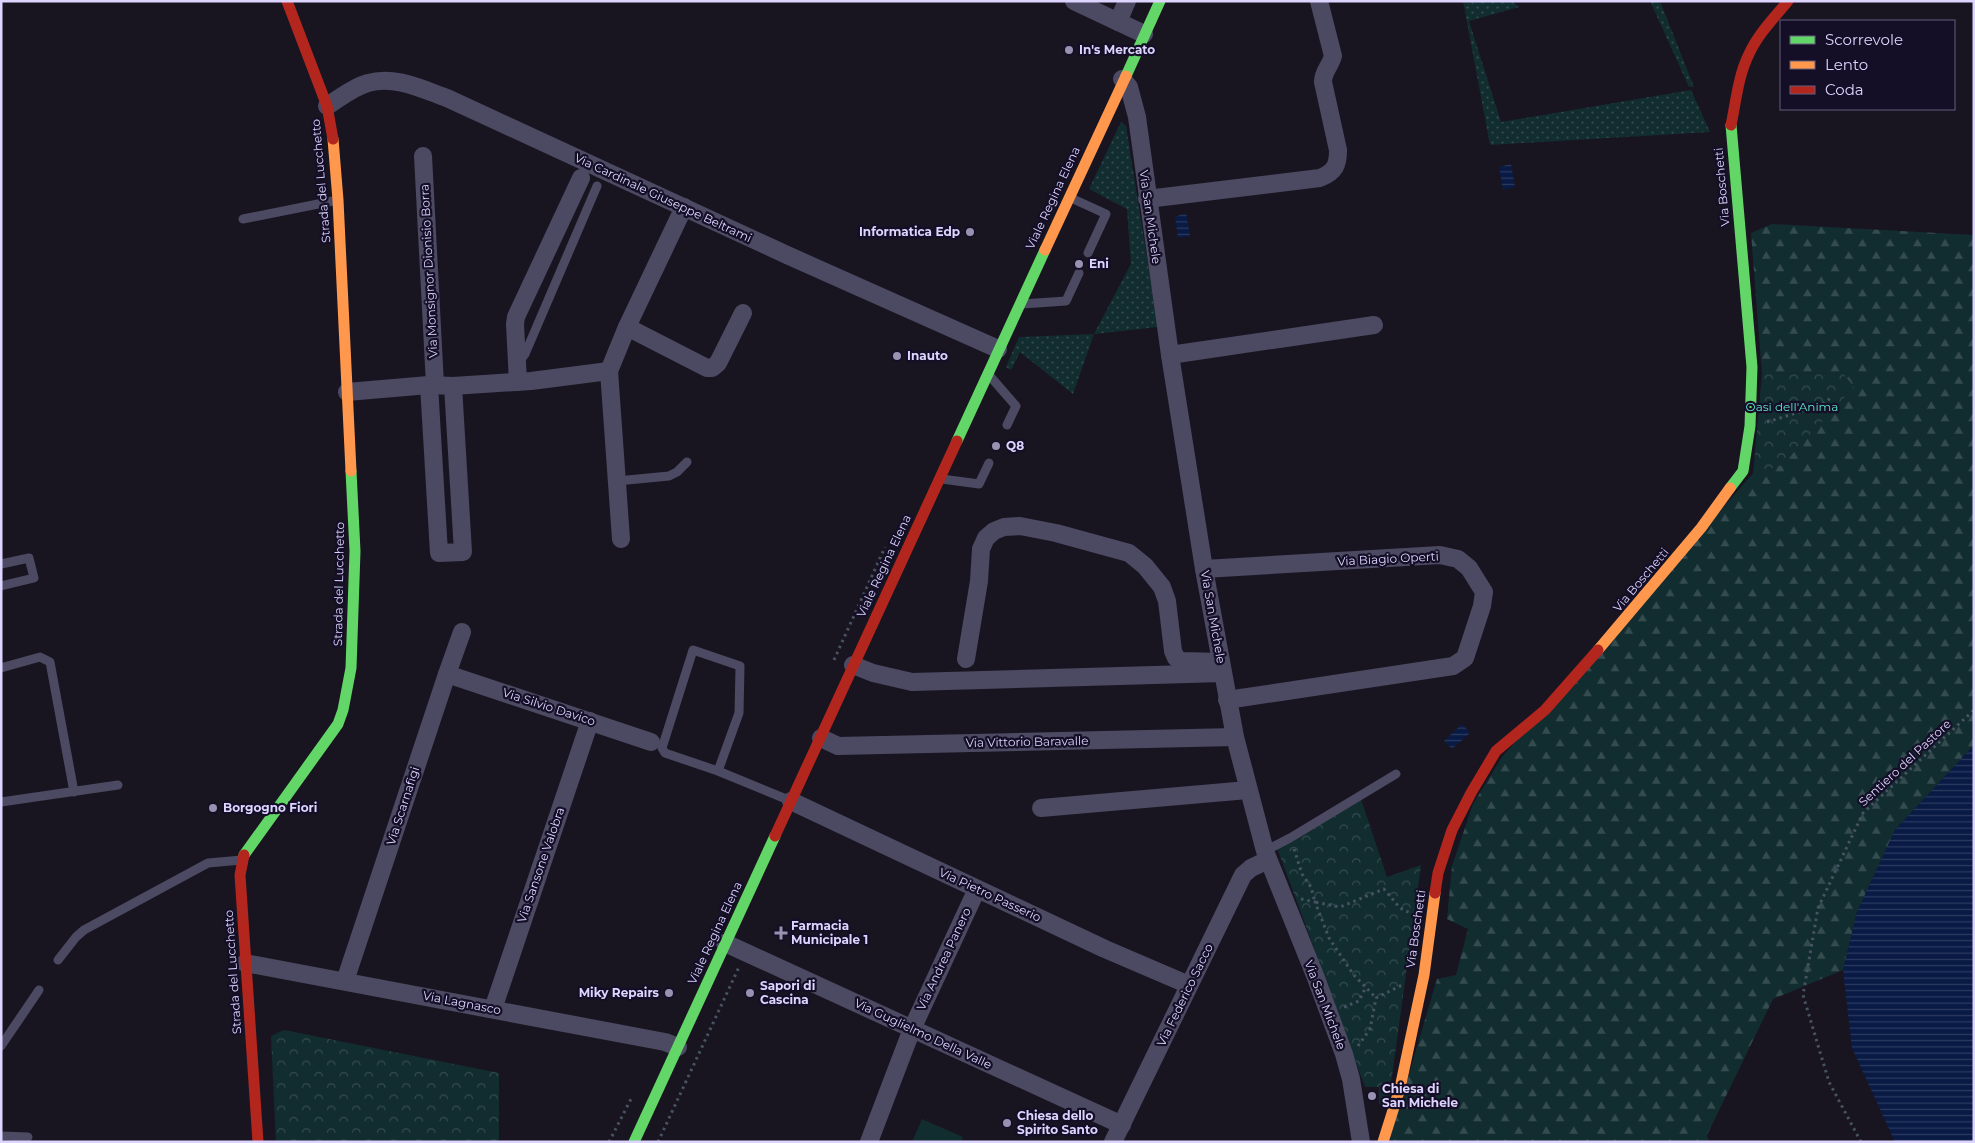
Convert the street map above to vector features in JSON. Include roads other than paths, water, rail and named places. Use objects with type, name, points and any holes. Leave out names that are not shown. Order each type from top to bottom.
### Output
[{"type":"street","name":"Strada del Lucchetto","points":[[258,1142],[240,875],[242,860],[246,850],[338,724],[344,710],[351,668],[356,551],[346,392],[338,200],[332,128],[327,106],[288,1]]},
{"type":"street","points":[[1074,1],[1144,34]]},
{"type":"street","points":[[1118,22],[1127,1]]},
{"type":"street","name":"Viale Regina Elena","points":[[634,1142],[1122,79],[1160,1]]},
{"type":"street","points":[[1147,198],[1320,178],[1330,174],[1338,161],[1338,150],[1323,82],[1323,74],[1331,64],[1333,56],[1319,1]]},
{"type":"street","name":"Via Boschetti","points":[[1383,1142],[1400,1088],[1424,975],[1438,873],[1452,830],[1496,751],[1545,710],[1637,606],[1701,528],[1743,472],[1750,426],[1752,367],[1731,125],[1735,96],[1742,71],[1750,53],[1763,31],[1788,1]]},
{"type":"street","name":"Via San Michele","points":[[1122,79],[1129,87],[1137,117],[1170,355],[1204,569],[1235,737],[1266,856],[1316,978],[1344,1054],[1351,1079],[1361,1142]]},
{"type":"street","name":"Via Cardinale Giuseppe Beltrami","points":[[327,106],[355,88],[369,83],[386,80],[406,83],[447,98],[998,349]]},
{"type":"street","name":"Via Monsignor Dionisio Borra","points":[[423,156],[439,553],[463,552],[453,386]]},
{"type":"street","points":[[518,382],[516,317],[581,178]]},
{"type":"street","points":[[621,539],[609,371],[684,207]]},
{"type":"street","points":[[628,327],[707,368],[712,368],[718,363],[743,313]]},
{"type":"street","points":[[1170,355],[1374,325]]},
{"type":"street","points":[[346,392],[432,385],[453,386],[518,382],[609,371]]},
{"type":"street","points":[[966,659],[979,582],[981,549],[986,538],[994,532],[1004,528],[1020,526],[1056,533],[1129,553],[1145,566],[1162,587],[1167,600],[1173,651],[1176,658],[1182,662],[1222,668]]},
{"type":"street","name":"Via Biagio Operti","points":[[1204,569],[1440,555],[1458,559],[1469,568],[1484,592],[1482,606],[1465,658],[1454,666],[1227,700]]},
{"type":"street","name":"Via Scarnafigi","points":[[345,981],[462,632]]},
{"type":"street","points":[[854,665],[873,673],[912,682],[1222,668]]},
{"type":"street","name":"Via Silvio Davico","points":[[447,674],[651,742]]},
{"type":"street","name":"Via Sansone Valobra","points":[[493,1009],[590,721]]},
{"type":"street","name":"Via Vittorio Baravalle","points":[[821,738],[838,746],[1235,737]]},
{"type":"street","points":[[1041,808],[1248,790]]},
{"type":"street","name":"Via Pietro Passerio","points":[[791,801],[1105,949],[1189,985]]},
{"type":"street","name":"Via Federico Sacco","points":[[1114,1142],[1243,875],[1266,856]]},
{"type":"street","name":"Via Andrea Panero","points":[[869,1142],[912,1029],[977,889]]},
{"type":"street","name":"Via Guglielmo Della Valle","points":[[725,943],[1122,1125]]},
{"type":"street","name":"Via Lagnasco","points":[[245,963],[665,1042],[678,1047]]},
{"type":"lane","points":[[518,364],[525,354],[597,186]]},
{"type":"lane","points":[[1069,197],[1106,214],[1088,253]]},
{"type":"lane","points":[[243,219],[338,200]]},
{"type":"lane","points":[[1019,304],[1066,301],[1079,273]]},
{"type":"lane","points":[[987,373],[1016,406],[1007,425]]},
{"type":"lane","points":[[617,481],[668,476],[677,472],[687,462]]},
{"type":"lane","points":[[939,478],[979,484],[989,463]]},
{"type":"lane","points":[[1,564],[29,558],[34,578],[1,586]]},
{"type":"lane","points":[[718,771],[739,713],[740,666],[693,650],[662,748],[665,753],[718,771],[791,801]]},
{"type":"lane","points":[[1,668],[40,657],[50,662],[74,792]]},
{"type":"lane","points":[[1266,856],[1290,838],[1396,774]]},
{"type":"lane","points":[[1,802],[118,785]]},
{"type":"lane","points":[[58,960],[84,930],[199,867],[215,861],[242,860]]},
{"type":"lane","points":[[1,1046],[38,990]]},
{"type":"lane","points":[[1,1136],[28,1137]]},
{"type":"water","points":[[1511,164],[1515,187],[1503,190],[1499,167]]},
{"type":"water","points":[[1186,213],[1190,236],[1178,238],[1175,217]]},
{"type":"water","points":[[1462,724],[1470,733],[1452,749],[1444,741]]},
{"type":"water","points":[[1974,745],[1974,1142],[1895,1142],[1852,1048],[1843,970],[1857,912],[1895,830]]},
{"type":"place","name":"In's Mercato","points":[[1069,50]]},
{"type":"place","name":"Informatica Edp","points":[[970,232]]},
{"type":"place","name":"Eni","points":[[1079,264]]},
{"type":"place","name":"Inauto","points":[[897,356]]},
{"type":"place","name":"Q8","points":[[996,446]]},
{"type":"place","name":"Borgogno Fiori","points":[[213,808]]},
{"type":"place","name":"Farmacia Municipale 1","points":[[781,933]]},
{"type":"place","name":"Miky Repairs","points":[[669,993]]},
{"type":"place","name":"Sapori di Cascina","points":[[750,993]]},
{"type":"place","name":"Chiesa di San Michele","points":[[1372,1096]]},
{"type":"place","name":"Chiesa dello Spirito Santo","points":[[1007,1123]]},
{"type":"park label","name":"Oasi dell'Anima","points":[[1792,407]]}]
